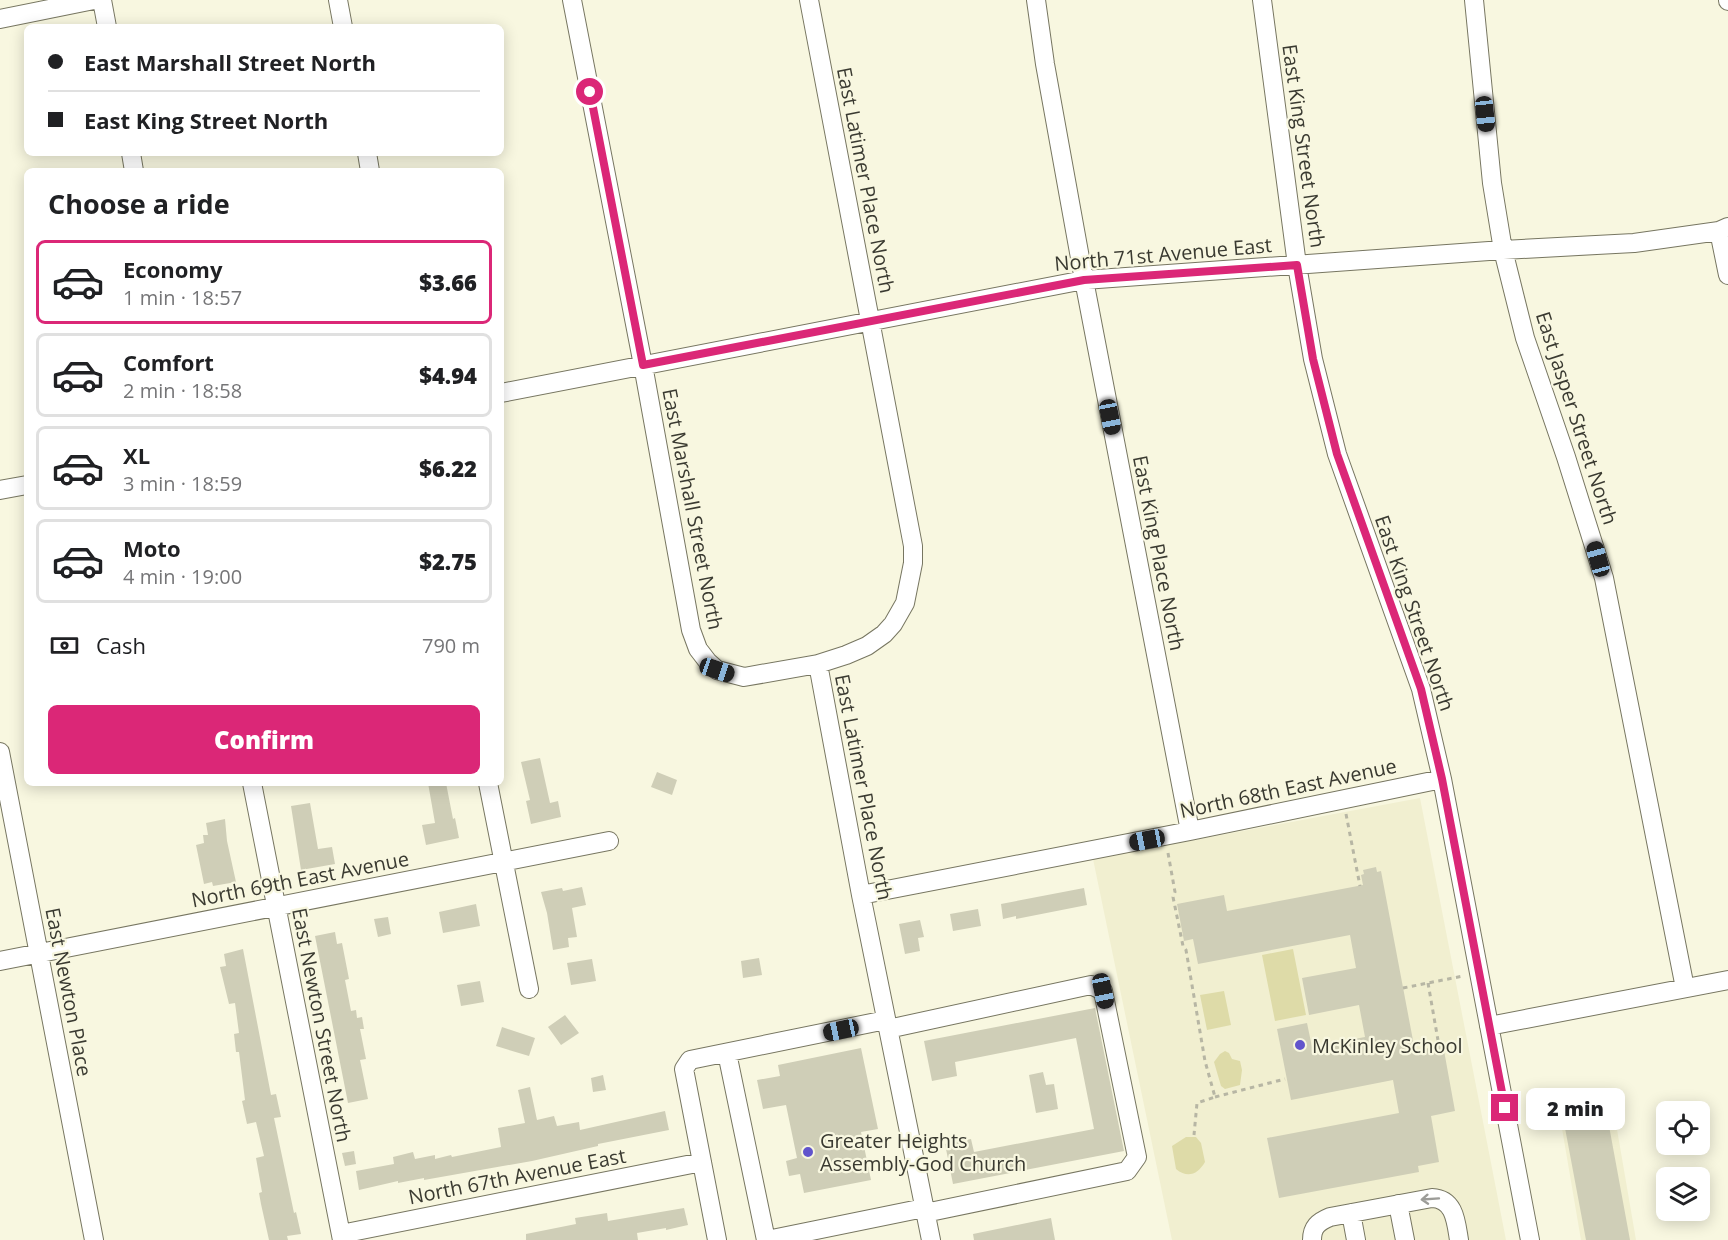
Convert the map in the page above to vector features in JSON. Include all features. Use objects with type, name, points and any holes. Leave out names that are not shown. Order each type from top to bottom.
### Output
[{"type":"street","points":[[0,19],[94,0]]},
{"type":"street","points":[[102,0],[106,24]]},
{"type":"street","points":[[338,0],[342,24]]},
{"type":"street","name":"East Marshall Street North","points":[[572,0],[643,365],[691,630],[698,649],[717,670],[744,677],[818,664]]},
{"type":"street","name":"East Latimer Place North","points":[[808,0],[913,546],[913,563],[905,603],[893,624],[884,634],[867,646],[818,664],[861,896],[931,1240]]},
{"type":"street","name":"East King Place North","points":[[1036,0],[1047,75],[1084,280],[1190,831]]},
{"type":"street","name":"East King Street North","points":[[1262,0],[1297,265],[1313,359],[1337,454],[1421,689],[1442,779],[1530,1240]]},
{"type":"street","name":"East Jasper Street North","points":[[1474,0],[1492,183],[1503,250],[1525,338],[1604,578],[1685,988]]},
{"type":"street","points":[[1724,229],[1728,275]]},
{"type":"street","name":"North 71st Avenue East","points":[[504,392],[1084,280],[1503,250],[1634,243],[1724,229]]},
{"type":"street","points":[[0,489],[24,485]]},
{"type":"street","name":"East Newton Place","points":[[0,752],[94,1240]]},
{"type":"street","name":"North 68th East Avenue","points":[[861,896],[1442,779]]},
{"type":"street","name":"East Newton Street North","points":[[253,786],[341,1237]]},
{"type":"street","points":[[489,786],[529,989]]},
{"type":"street","name":"North 69th East Avenue","points":[[0,961],[609,841]]},
{"type":"street","points":[[1489,1026],[1728,980]]},
{"type":"street","points":[[717,1240],[684,1069],[690,1060],[727,1053],[887,1025],[1091,985],[1103,991],[1137,1157],[1127,1171],[767,1240],[727,1053]]},
{"type":"street","name":"North 67th Avenue East","points":[[341,1237],[702,1162]]},
{"type":"street","points":[[1312,1240],[1315,1226],[1320,1221],[1351,1213],[1439,1198],[1446,1202],[1454,1215],[1460,1240]]},
{"type":"street","points":[[1398,1204],[1405,1240]]},
{"type":"street","points":[[1351,1213],[1356,1240]]},
{"type":"path","points":[[1343,800],[1360,886]]},
{"type":"path","points":[[1164,836],[1175,892],[1173,897],[1183,946],[1186,950],[1205,1061],[1215,1097]]},
{"type":"path","points":[[1403,988],[1479,973]]},
{"type":"path","points":[[1428,983],[1439,1046]]},
{"type":"path","points":[[1194,1136],[1197,1103],[1285,1079]]},
{"type":"shaded area","name":"McKinley School","points":[[1420,798],[1506,1240],[1172,1240],[1093,859]]},
{"type":"shaded area","points":[[1293,949],[1306,1015],[1275,1021],[1262,955]]},
{"type":"shaded area","points":[[1224,991],[1231,1025],[1207,1030],[1200,995]]},
{"type":"shaded area","points":[[1225,1051],[1232,1059],[1240,1061],[1242,1070],[1240,1085],[1225,1089],[1221,1086],[1214,1062]]},
{"type":"shaded area","points":[[1613,1106],[1636,1240],[1581,1240],[1559,1111]]},
{"type":"shaded area","points":[[1186,1137],[1196,1137],[1201,1143],[1205,1162],[1199,1170],[1192,1174],[1185,1174],[1176,1169],[1172,1146]]},
{"type":"building","points":[[540,758],[550,803],[558,801],[561,817],[531,824],[526,801],[530,800],[521,762]]},
{"type":"building","points":[[657,772],[677,780],[672,795],[651,787]]},
{"type":"building","points":[[429,786],[447,786],[459,838],[426,845],[422,825],[435,823]]},
{"type":"building","points":[[310,803],[318,849],[332,847],[335,864],[301,870],[291,806]]},
{"type":"building","points":[[225,819],[227,841],[236,882],[213,886],[212,882],[204,884],[196,845],[204,843],[203,835],[208,835],[206,823]]},
{"type":"building","points":[[1376,867],[1377,872],[1381,871],[1415,1051],[1443,1045],[1455,1111],[1431,1116],[1439,1162],[1418,1166],[1419,1172],[1279,1198],[1267,1138],[1399,1113],[1393,1080],[1291,1100],[1277,1029],[1307,1023],[1312,1047],[1365,1037],[1359,1005],[1309,1015],[1302,978],[1356,968],[1350,935],[1198,964],[1193,939],[1184,941],[1177,904],[1224,895],[1227,911],[1363,885],[1361,875],[1364,874],[1363,870]]},
{"type":"building","points":[[582,887],[586,905],[572,908],[577,937],[568,938],[569,947],[553,950],[541,892]]},
{"type":"building","points":[[1084,888],[1087,905],[1016,919],[1016,916],[1003,919],[1001,904]]},
{"type":"building","points":[[476,904],[480,926],[443,933],[439,912]]},
{"type":"building","points":[[978,909],[981,926],[953,931],[950,914]]},
{"type":"building","points":[[388,917],[391,934],[378,937],[374,919]]},
{"type":"building","points":[[920,920],[924,937],[918,938],[920,951],[905,954],[899,924]]},
{"type":"building","points":[[335,932],[337,944],[342,943],[349,979],[345,980],[351,1011],[356,1010],[357,1018],[362,1017],[364,1029],[360,1029],[366,1059],[360,1060],[368,1099],[348,1103],[315,936]]},
{"type":"building","points":[[243,949],[271,1095],[276,1094],[281,1117],[274,1118],[294,1213],[296,1212],[301,1234],[287,1236],[288,1240],[269,1240],[259,1193],[262,1192],[256,1158],[264,1156],[256,1122],[247,1124],[242,1101],[245,1100],[239,1052],[236,1052],[234,1034],[239,1033],[235,1003],[229,1004],[220,967],[226,966],[224,954]]},
{"type":"building","points":[[759,958],[762,975],[743,978],[741,961]]},
{"type":"building","points":[[592,959],[596,981],[571,985],[567,963]]},
{"type":"building","points":[[480,981],[484,1002],[461,1006],[457,985]]},
{"type":"building","points":[[1095,1008],[1124,1151],[953,1184],[945,1144],[971,1139],[974,1152],[1094,1129],[1076,1038],[955,1062],[957,1076],[932,1081],[924,1041]]},
{"type":"building","points":[[565,1015],[579,1033],[561,1045],[548,1027]]},
{"type":"building","points":[[502,1027],[535,1038],[529,1056],[496,1046]]},
{"type":"building","points":[[861,1048],[878,1129],[861,1132],[871,1180],[804,1193],[800,1174],[789,1176],[786,1161],[797,1158],[786,1105],[763,1109],[757,1080],[780,1076],[778,1065]]},
{"type":"building","points":[[1043,1072],[1046,1085],[1054,1084],[1058,1109],[1036,1113],[1029,1075]]},
{"type":"building","points":[[603,1075],[606,1090],[593,1092],[591,1078]]},
{"type":"building","points":[[530,1087],[537,1120],[554,1116],[557,1126],[579,1122],[580,1130],[665,1111],[669,1130],[598,1144],[598,1146],[532,1161],[424,1180],[424,1178],[398,1183],[398,1181],[359,1190],[356,1171],[394,1164],[393,1157],[413,1152],[415,1159],[435,1155],[435,1159],[501,1147],[498,1128],[525,1123],[518,1090]]},
{"type":"building","points":[[1605,1104],[1630,1240],[1586,1240],[1562,1112]]},
{"type":"building","points":[[354,1151],[356,1164],[345,1166],[342,1153]]},
{"type":"building","points":[[684,1208],[688,1225],[637,1233],[638,1240],[526,1240],[526,1234],[576,1224],[575,1218],[607,1213],[608,1221]]},
{"type":"building","points":[[1051,1218],[1055,1240],[974,1240],[973,1234]]},
{"type":"place","name":"McKinley School","points":[[1300,1045]]},
{"type":"place","name":"Greater Heights Assembly-God Church","points":[[808,1152]]},
{"type":"route","points":[[590,92],[643,365],[1084,280],[1297,265],[1313,359],[1337,454],[1421,689],[1442,779],[1505,1108]]}]
